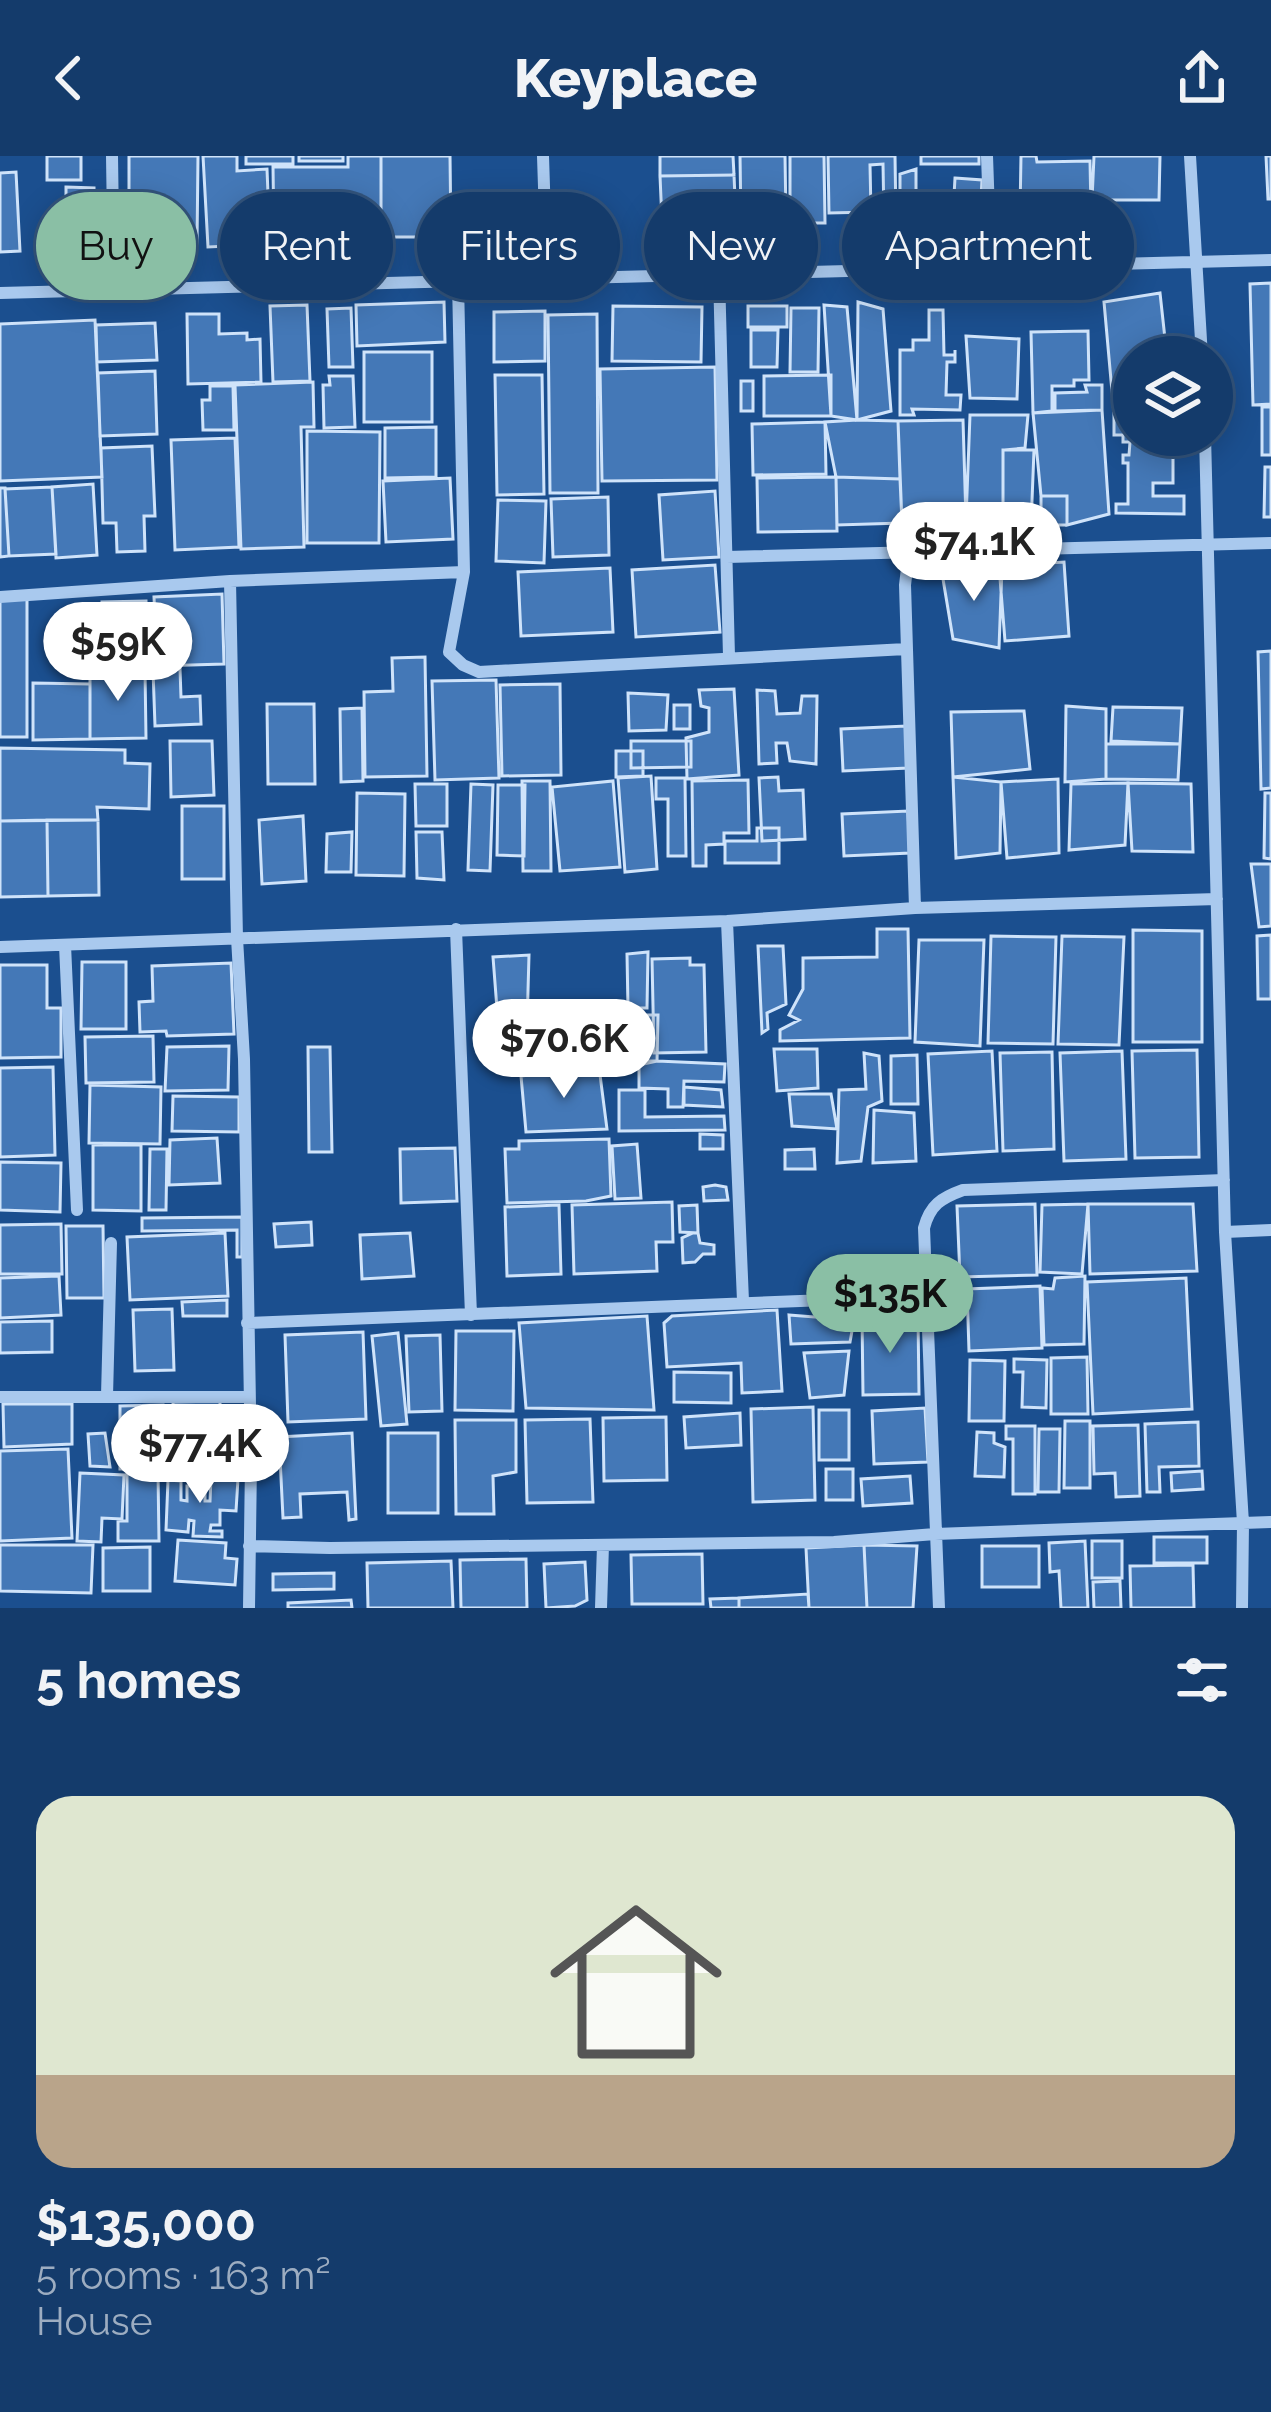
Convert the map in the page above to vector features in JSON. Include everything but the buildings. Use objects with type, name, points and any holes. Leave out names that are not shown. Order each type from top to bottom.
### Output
[{"type":"street","points":[[112,156],[112,192]]},
{"type":"street","points":[[543,156],[544,192]]},
{"type":"street","points":[[987,156],[988,192]]},
{"type":"street","points":[[1190,156],[1200,336]]},
{"type":"street","points":[[1134,264],[1271,260]]},
{"type":"street","points":[[196,288],[417,282]]},
{"type":"street","points":[[0,293],[36,292]]},
{"type":"street","points":[[458,300],[464,572],[449,652],[463,665],[479,672],[906,649]]},
{"type":"street","points":[[720,300],[729,656]]},
{"type":"street","points":[[1206,456],[1224,1180],[1243,1523],[1242,1608]]},
{"type":"street","points":[[727,557],[1271,543]]},
{"type":"street","points":[[910,552],[905,585],[915,908]]},
{"type":"street","points":[[0,596],[464,572]]},
{"type":"street","points":[[230,581],[244,1059],[249,1608]]},
{"type":"street","points":[[0,947],[1217,899]]},
{"type":"street","points":[[727,921],[743,1301]]},
{"type":"street","points":[[456,929],[471,1315]]},
{"type":"street","points":[[65,945],[77,1210]]},
{"type":"street","points":[[939,1608],[924,1228],[929,1210],[963,1190],[1224,1180]]},
{"type":"street","points":[[1226,1232],[1271,1230]]},
{"type":"street","points":[[107,1396],[111,1244]]},
{"type":"street","points":[[247,1323],[928,1295]]},
{"type":"street","points":[[0,1397],[249,1397]]},
{"type":"street","points":[[249,1546],[834,1542],[1271,1522]]},
{"type":"street","points":[[601,1608],[603,1545]]}]
